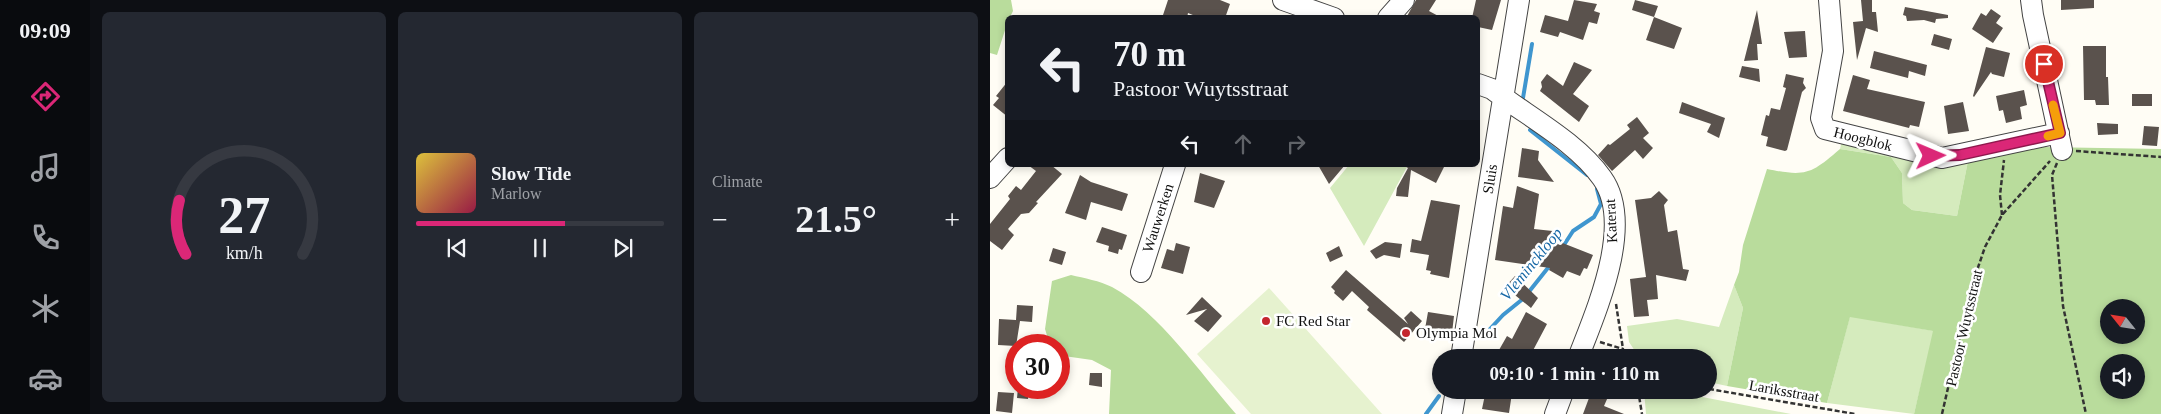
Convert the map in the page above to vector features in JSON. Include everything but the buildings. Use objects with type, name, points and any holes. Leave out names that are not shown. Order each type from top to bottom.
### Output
[{"type":"street","points":[[1283,0],[1326,15]]},
{"type":"street","points":[[1391,15],[1404,0]]},
{"type":"street","name":"Sluis","points":[[1462,349],[1519,0]]},
{"type":"street","name":"Hoogblok","points":[[1829,0],[1833,51],[1821,118],[1825,129],[1942,158],[1997,146],[2061,142]]},
{"type":"street","points":[[2031,0],[2032,15],[2061,142]]},
{"type":"street","name":"Katerat","points":[[1480,85],[1492,89],[1581,155],[1602,178],[1610,193],[1614,219],[1611,261],[1605,286],[1581,349]]},
{"type":"street","points":[[990,178],[1005,161]]},
{"type":"street","name":"Wauwerken","points":[[1141,272],[1174,167]]},
{"type":"street","points":[[1452,414],[1454,399]]},
{"type":"street","points":[[1555,414],[1561,399]]},
{"type":"path","points":[[2086,414],[2063,306],[2057,248],[2052,175],[2061,142],[2161,157]]},
{"type":"path","name":"Pastoor Wuytsstraat","points":[[1942,414],[1971,288],[1985,247],[2002,215],[2061,142]]},
{"type":"path","points":[[1997,146],[2004,160],[2000,196],[2002,215]]},
{"type":"path","points":[[1581,349],[1597,341],[1623,349],[1614,298],[1605,286]]},
{"type":"path","name":"Lariksstraat","points":[[1717,390],[1855,414]]},
{"type":"path","points":[[1640,399],[1642,414]]},
{"type":"green space","points":[[990,0],[1011,0],[1013,11],[1011,15],[1005,15],[1005,30],[997,55],[990,53]]},
{"type":"green space","points":[[1842,140],[1968,161],[1957,216],[1912,210],[1903,203],[1902,173],[1891,157],[1840,149]]},
{"type":"green space","points":[[2043,147],[2161,149],[2161,414],[1914,414],[1933,331],[1850,317],[1827,403],[1727,386],[1743,308],[1734,285],[1739,272],[1743,245],[1767,169],[1800,173],[1822,164],[1840,149],[1891,157],[1902,173],[1903,203],[1912,210],[1957,216],[1968,161]]},
{"type":"green space","points":[[1347,167],[1407,167],[1364,246],[1330,188]]},
{"type":"green space","points":[[1071,275],[1097,281],[1112,287],[1130,298],[1163,328],[1236,414],[1109,414],[1111,370],[1092,360],[1070,357],[1070,334],[1047,334],[1045,329],[1052,281]]},
{"type":"green space","points":[[1734,285],[1743,308],[1727,386],[1717,384],[1717,349],[1634,349],[1629,342],[1627,326],[1677,319],[1719,327]]},
{"type":"green space","name":"FC Red Star","points":[[1269,288],[1382,414],[1251,414],[1197,354]]},
{"type":"green space","points":[[1850,316],[1934,331],[1914,414],[1827,403]]},
{"type":"green space","points":[[1645,399],[1713,399],[1791,414],[1646,414]]},
{"type":"waterway","name":"Vleminckloop","points":[[1523,98],[1532,44]]},
{"type":"waterway","name":"Vleminckloop","points":[[1530,130],[1587,175]]},
{"type":"waterway","name":"Vleminckloop","points":[[1562,248],[1573,231],[1594,217],[1601,204],[1597,189]]},
{"type":"waterway","name":"Vleminckloop","points":[[1490,329],[1503,315],[1524,298],[1551,264]]},
{"type":"waterway","name":"Vleminckloop","points":[[1426,414],[1437,399]]},
{"type":"slow traffic","points":[[2048,136],[2060,133],[2053,105]]},
{"type":"place","name":"FC Red Star","points":[[1266,321]]},
{"type":"place","name":"Olympia Mol","points":[[1406,333]]},
{"type":"route","points":[[1931,156],[1942,158],[1960,155],[2060,133],[2044,64]]}]
